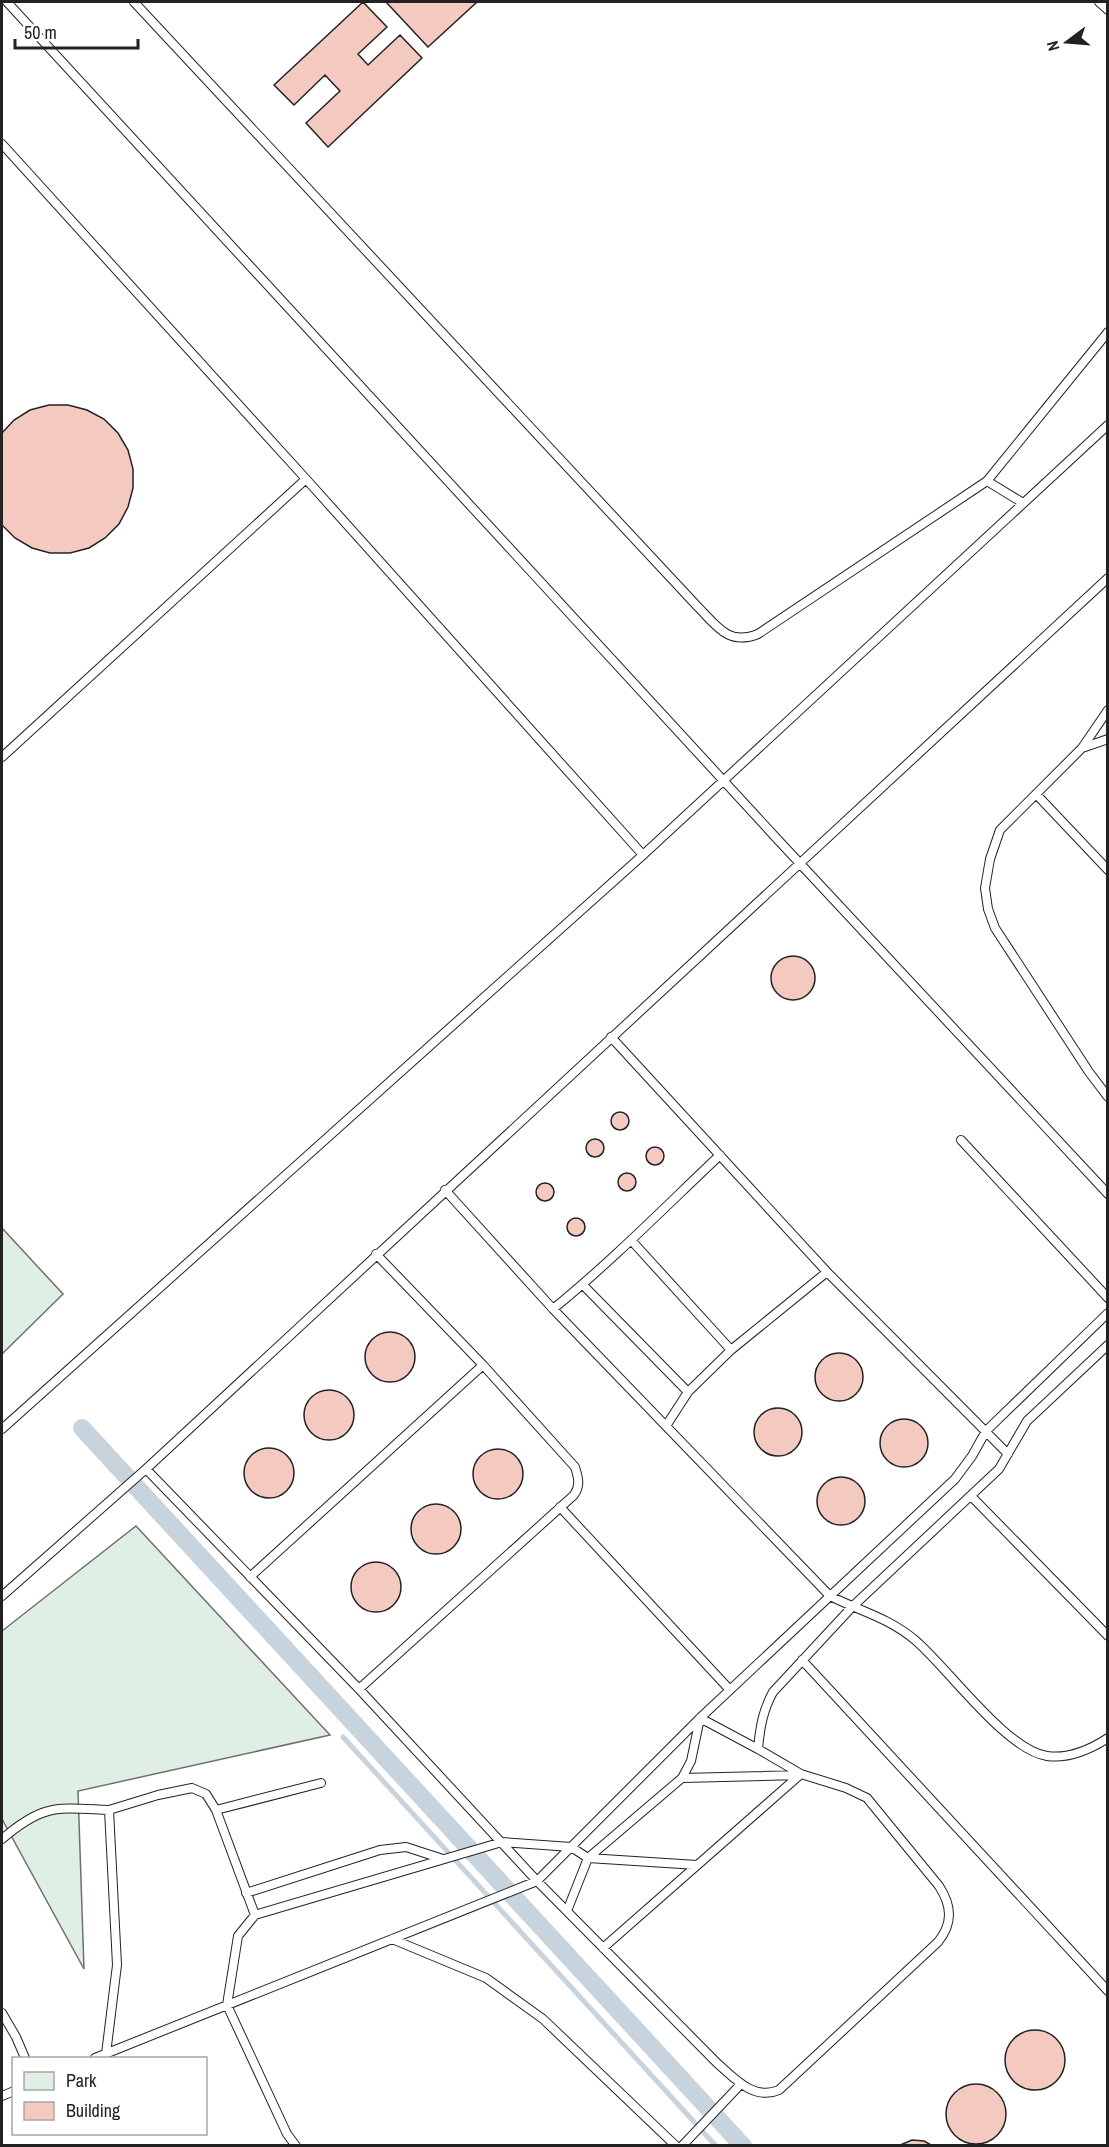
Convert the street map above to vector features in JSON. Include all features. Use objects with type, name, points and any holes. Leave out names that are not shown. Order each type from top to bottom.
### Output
[{"type":"lane","points":[[7,2],[735,794],[1107,1194]]},
{"type":"lane","points":[[134,2],[697,606],[722,631],[733,637],[745,639],[758,634],[987,480],[1107,332]]},
{"type":"lane","points":[[1100,2],[1107,10]]},
{"type":"lane","points":[[2,144],[643,855]]},
{"type":"lane","points":[[2,1429],[643,855],[1107,425]]},
{"type":"lane","points":[[2,757],[306,479]]},
{"type":"lane","points":[[987,480],[1023,502]]},
{"type":"lane","points":[[2,1596],[146,1469],[1107,578]]},
{"type":"lane","points":[[1107,710],[1082,748],[1000,830],[990,859],[986,888],[988,909],[995,928],[1022,972],[1107,1096]]},
{"type":"lane","points":[[1082,748],[1107,739]]},
{"type":"lane","points":[[1036,794],[1107,870]]},
{"type":"lane","points":[[611,1037],[827,1272],[1008,1454]]},
{"type":"lane","points":[[961,1140],[1107,1298]]},
{"type":"lane","points":[[553,1309],[583,1285],[720,1155]]},
{"type":"lane","points":[[445,1190],[553,1309],[830,1596],[889,1621],[915,1640],[1003,1730],[1025,1748],[1047,1756],[1068,1755],[1107,1738]]},
{"type":"lane","points":[[631,1240],[731,1350]]},
{"type":"lane","points":[[359,1689],[574,1495],[578,1489],[579,1479],[575,1467],[483,1365],[376,1254]]},
{"type":"lane","points":[[666,1426],[688,1392],[731,1350],[827,1272]]},
{"type":"lane","points":[[583,1285],[688,1392]]},
{"type":"lane","points":[[97,2057],[537,1881],[700,1718],[955,1479],[972,1456],[986,1431],[1107,1313]]},
{"type":"lane","points":[[758,1749],[765,1706],[774,1692],[852,1607],[999,1468],[1027,1421],[1107,1345]]},
{"type":"lane","points":[[250,1577],[483,1365]]},
{"type":"lane","points":[[146,1469],[359,1689],[537,1881],[717,2063],[741,2084],[766,2094],[778,2090],[938,1942],[950,1922],[950,1911],[939,1886],[867,1798],[846,1788],[801,1774],[700,1718]]},
{"type":"lane","points":[[971,1496],[1107,1636]]},
{"type":"lane","points":[[560,1507],[730,1690]]},
{"type":"lane","points":[[802,1660],[1107,1991]]},
{"type":"lane","points":[[567,1911],[588,1858],[682,1778],[692,1761],[700,1718]]},
{"type":"lane","points":[[682,1778],[801,1774]]},
{"type":"lane","points":[[603,1948],[801,1774]]},
{"type":"lane","points":[[216,1810],[321,1783]]},
{"type":"lane","points":[[2,1839],[21,1822],[40,1812],[57,1808],[109,1810],[158,1795],[192,1788],[206,1794],[216,1810],[255,1915]]},
{"type":"lane","points":[[106,2054],[117,1965],[109,1810]]},
{"type":"lane","points":[[296,2145],[287,2134],[227,2006],[238,1936],[255,1915],[502,1842],[571,1848],[588,1858],[697,1866]]},
{"type":"lane","points":[[246,1893],[381,1850],[406,1847],[445,1859]]},
{"type":"lane","points":[[392,1939],[486,1978],[543,2019],[676,2145]]},
{"type":"lane","points":[[2,2013],[25,2057]]},
{"type":"lane","points":[[682,2145],[741,2084]]},
{"type":"green space","points":[[2,1228],[63,1294],[2,1354]]},
{"type":"green space","points":[[136,1526],[330,1735],[78,1791],[84,1969],[2,1819],[2,1631]]},
{"type":"building","points":[[363,2],[387,27],[358,54],[368,65],[400,35],[422,58],[328,147],[306,123],[340,91],[325,75],[294,105],[274,85]]},
{"type":"building","points":[[386,2],[477,2],[428,47]]},
{"type":"building","points":[[49,405],[68,405],[87,410],[104,419],[118,433],[128,450],[133,469],[133,488],[128,507],[119,524],[105,538],[89,548],[70,553],[50,553],[32,548],[15,538],[2,525],[2,433],[14,420],[30,410]]},
{"type":"building","points":[[793,956],[808,963],[815,978],[808,993],[793,1000],[778,993],[771,978],[778,963]]},
{"type":"building","points":[[616,1112],[624,1112],[629,1117],[627,1128],[616,1130],[611,1125],[611,1117]]},
{"type":"building","points":[[591,1139],[599,1139],[604,1144],[602,1155],[591,1157],[586,1152],[586,1144]]},
{"type":"building","points":[[651,1147],[659,1147],[664,1152],[662,1163],[651,1165],[646,1160],[646,1152]]},
{"type":"building","points":[[623,1173],[631,1173],[636,1178],[634,1189],[623,1191],[618,1186],[618,1178]]},
{"type":"building","points":[[541,1183],[549,1183],[554,1188],[552,1199],[541,1201],[536,1196],[536,1188]]},
{"type":"building","points":[[572,1218],[580,1218],[585,1223],[583,1234],[572,1236],[567,1231],[567,1223]]},
{"type":"building","points":[[390,1332],[408,1339],[415,1357],[408,1375],[390,1382],[372,1375],[365,1357],[372,1339]]},
{"type":"building","points":[[834,1353],[844,1353],[856,1360],[863,1372],[863,1382],[856,1394],[844,1401],[834,1401],[819,1390],[815,1382],[815,1372],[826,1357]]},
{"type":"building","points":[[329,1390],[347,1397],[354,1415],[347,1433],[329,1440],[311,1433],[304,1415],[311,1397]]},
{"type":"building","points":[[773,1408],[783,1408],[795,1415],[802,1427],[802,1437],[795,1449],[783,1456],[773,1456],[758,1445],[754,1437],[754,1427],[765,1412]]},
{"type":"building","points":[[899,1419],[909,1419],[921,1426],[928,1438],[928,1448],[921,1460],[909,1467],[899,1467],[884,1456],[880,1448],[880,1438],[891,1423]]},
{"type":"building","points":[[269,1448],[287,1455],[294,1473],[287,1491],[269,1498],[251,1491],[244,1473],[251,1455]]},
{"type":"building","points":[[498,1449],[516,1456],[523,1474],[516,1492],[498,1499],[480,1492],[473,1474],[480,1456]]},
{"type":"building","points":[[836,1477],[846,1477],[858,1484],[865,1496],[865,1506],[858,1518],[846,1525],[836,1525],[821,1514],[817,1506],[817,1496],[828,1481]]},
{"type":"building","points":[[436,1504],[454,1511],[461,1529],[454,1547],[436,1554],[418,1547],[411,1529],[418,1511]]},
{"type":"building","points":[[376,1562],[394,1569],[401,1587],[394,1605],[376,1612],[358,1605],[351,1587],[358,1569]]},
{"type":"building","points":[[1029,2030],[1041,2030],[1052,2035],[1060,2043],[1065,2060],[1063,2072],[1052,2085],[1041,2090],[1029,2090],[1018,2085],[1010,2077],[1005,2066],[1005,2054],[1010,2043],[1018,2035]]},
{"type":"building","points":[[970,2084],[982,2084],[993,2089],[1001,2097],[1006,2114],[1004,2126],[993,2139],[982,2144],[970,2144],[959,2139],[951,2131],[946,2120],[946,2108],[951,2097],[959,2089]]},
{"type":"building","points":[[912,2140],[924,2141],[933,2146],[898,2146]]},
{"type":"waterway","points":[[82,1428],[743,2146]]},
{"type":"waterway","points":[[343,1737],[716,2146]]}]
